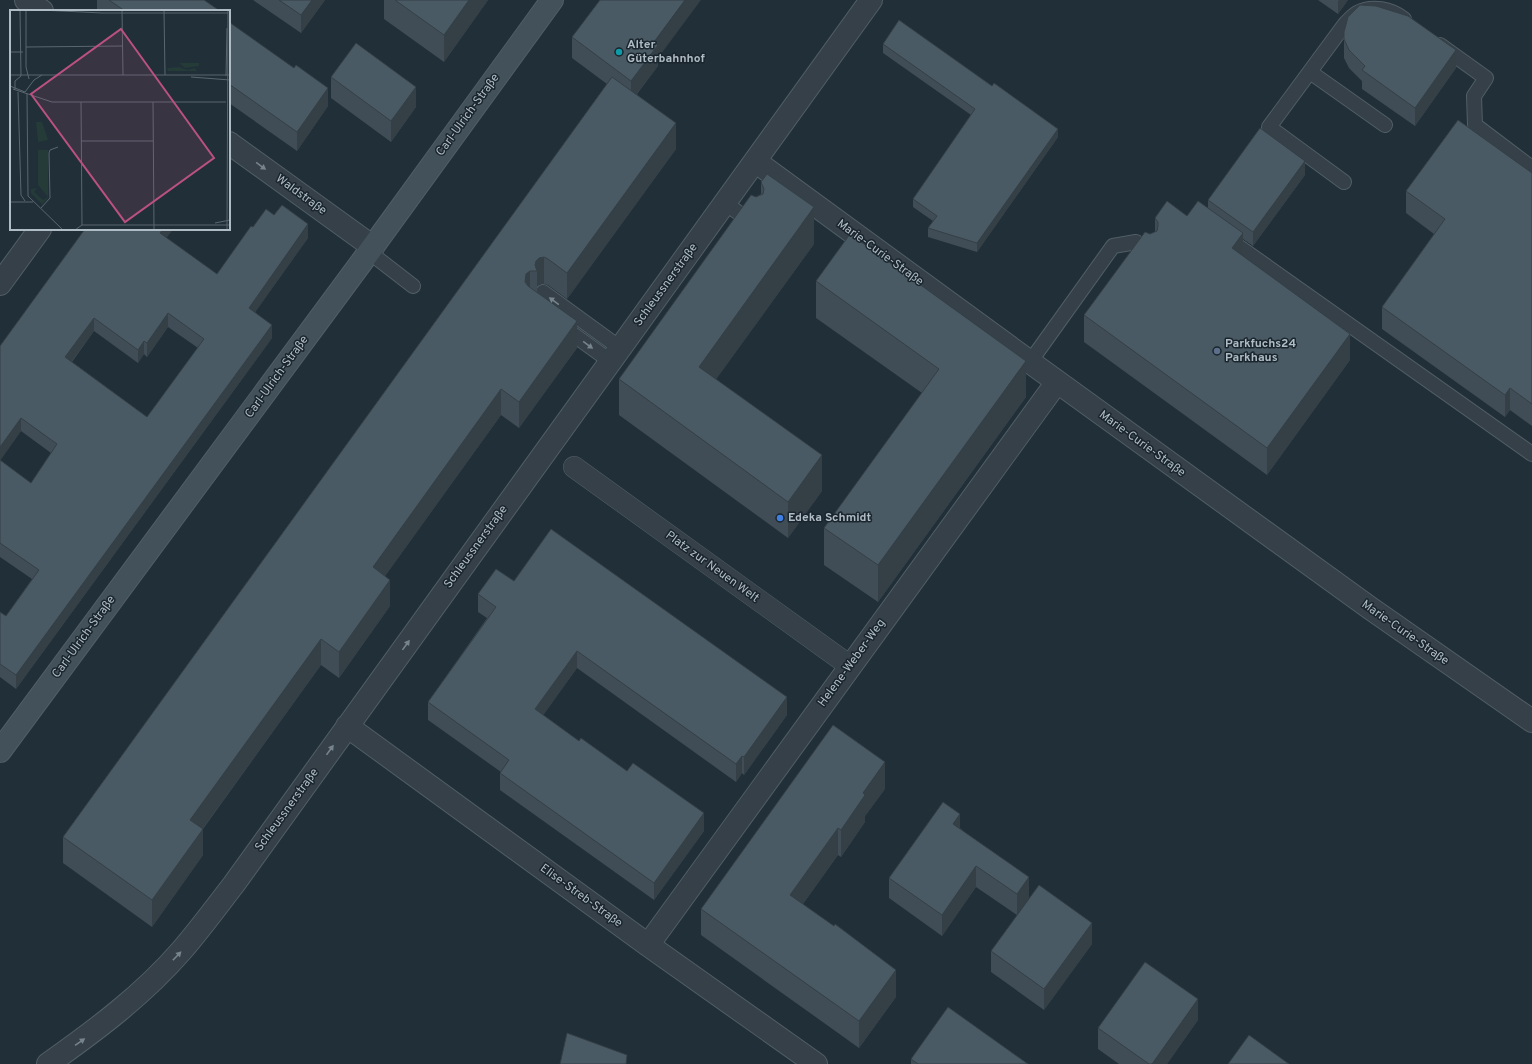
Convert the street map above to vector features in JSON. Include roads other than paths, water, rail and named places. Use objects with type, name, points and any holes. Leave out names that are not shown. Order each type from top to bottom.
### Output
[{"type":"main road","name":"Carl-Ulrich-Straße","points":[[0,751],[371,249],[552,0]]},
{"type":"street","points":[[26,0],[41,10]]},
{"type":"street","name":"Schleussnerstraße","points":[[48,1064],[93,1033],[136,997],[182,950],[234,884],[871,0]]},
{"type":"street","name":"Waldstraße","points":[[230,144],[371,249]]},
{"type":"street","name":"Marie-Curie-Straße","points":[[755,161],[1057,382],[1370,608],[1532,721]]},
{"type":"street","points":[[0,284],[39,230]]},
{"type":"street","name":"Helene-Weber-Weg","points":[[648,945],[1057,382]]},
{"type":"street","name":"Platz zur Neuen Welt","points":[[574,467],[850,666]]},
{"type":"street","name":"Elise-Streb-Straße","points":[[347,726],[648,945],[816,1064]]},
{"type":"lane","points":[[1344,182],[1269,127],[1345,24],[1356,14],[1371,8],[1387,9],[1401,16],[1413,25]]},
{"type":"lane","points":[[1431,38],[1486,78],[1474,96],[1475,124],[1532,168]]},
{"type":"lane","points":[[1310,72],[1385,125]]},
{"type":"lane","points":[[725,203],[756,225]]},
{"type":"lane","points":[[1214,229],[1532,454]]},
{"type":"lane","points":[[1030,362],[1113,246],[1136,242],[1150,252]]},
{"type":"lane","points":[[371,249],[413,286]]},
{"type":"lane","points":[[543,292],[615,355]]},
{"type":"lane","points":[[551,318],[615,355]]},
{"type":"place","name":"Alter Güterbahnhof","points":[[619,52]]},
{"type":"place","name":"Parkfuchs24 Parkhaus","points":[[1217,351]]},
{"type":"place","name":"Edeka Schmidt","points":[[780,518]]}]
